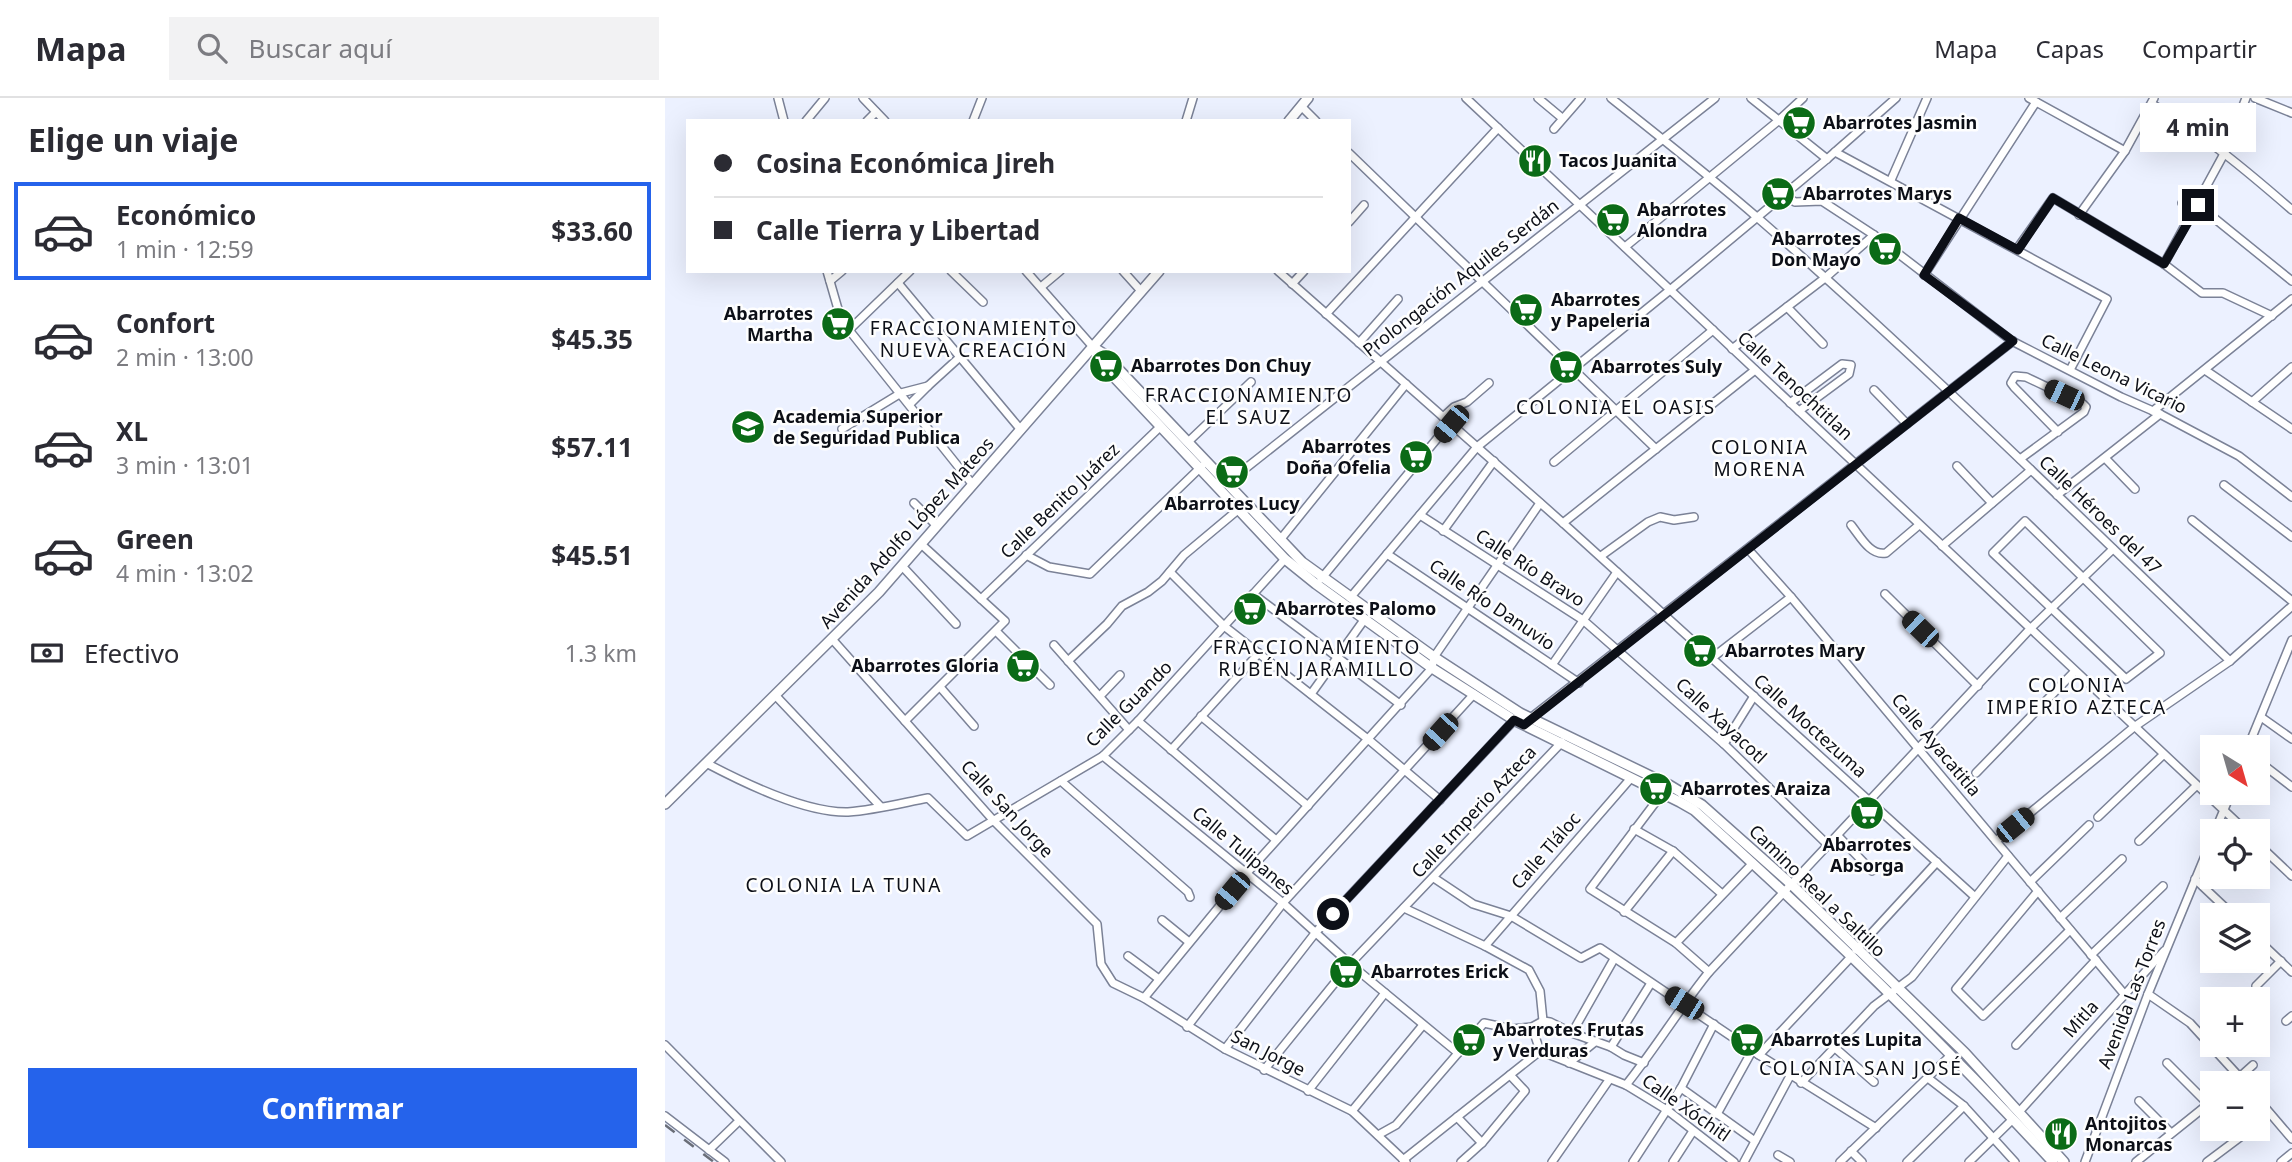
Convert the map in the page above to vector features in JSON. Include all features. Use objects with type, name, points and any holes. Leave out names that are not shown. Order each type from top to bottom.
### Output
[{"type":"street","points":[[778,98],[783,119]]},
{"type":"street","points":[[808,119],[825,98]]},
{"type":"street","points":[[863,98],[883,119]]},
{"type":"street","points":[[974,119],[982,98]]},
{"type":"street","points":[[1187,119],[1193,98]]},
{"type":"street","points":[[1291,119],[1308,98]]},
{"type":"street","name":"Calle Tenochtitlan","points":[[1466,98],[2233,819]]},
{"type":"street","points":[[1538,98],[1562,118]]},
{"type":"street","points":[[1554,129],[1581,98]]},
{"type":"street","name":"Calle Héroes del 47","points":[[1611,98],[1757,217],[1825,278],[1949,391],[2229,661]]},
{"type":"street","name":"Prolongación Aquiles Serdán","points":[[1227,483],[1715,98]]},
{"type":"street","points":[[1751,98],[1827,159]]},
{"type":"street","points":[[1625,247],[1803,98]]},
{"type":"street","points":[[1350,598],[1477,447],[1670,290],[1896,98]]},
{"type":"street","points":[[1891,180],[1927,98]]},
{"type":"street","points":[[2164,264],[2225,152],[2246,98]]},
{"type":"street","points":[[2255,98],[2292,113]]},
{"type":"street","points":[[1924,275],[2033,100],[2125,150]]},
{"type":"street","points":[[2079,215],[2125,150],[2153,101],[2225,152],[2292,210]]},
{"type":"street","points":[[1301,106],[1314,119]]},
{"type":"street","points":[[869,119],[876,112]]},
{"type":"street","points":[[1326,314],[1498,128]]},
{"type":"street","points":[[1835,152],[2108,299],[2070,370]]},
{"type":"street","points":[[1351,155],[1656,449]]},
{"type":"street","name":"Calle Leona Vicario","points":[[1784,195],[1794,202],[1807,204],[1822,201],[1874,235],[2013,341],[2239,456],[2292,497]]},
{"type":"street","points":[[2018,250],[2053,198],[2164,264],[2201,293],[2223,293],[2272,316]]},
{"type":"street","points":[[2182,203],[2197,207],[2292,281]]},
{"type":"street","points":[[1351,220],[1364,205]]},
{"type":"street","points":[[1733,349],[1825,278],[1874,235]]},
{"type":"street","points":[[828,273],[840,316],[849,330],[973,485]]},
{"type":"street","points":[[830,281],[840,273]]},
{"type":"street","points":[[849,330],[908,273]]},
{"type":"street","points":[[953,273],[983,302]]},
{"type":"street","name":"Camino Real a Saltillo","points":[[1028,273],[1093,346],[1104,354],[1188,442],[1239,509],[1285,559],[1350,598],[1517,717]]},
{"type":"street","points":[[1041,287],[1058,273]]},
{"type":"street","points":[[1125,273],[1141,291]]},
{"type":"street","name":"Avenida Adolfo López Mateos","points":[[665,804],[902,566],[1157,273]]},
{"type":"street","name":"Calle Moctezuma","points":[[1279,273],[1601,556],[1974,896]]},
{"type":"street","points":[[1292,284],[1302,273]]},
{"type":"street","points":[[898,283],[1021,430]]},
{"type":"street","points":[[1359,343],[1398,299]]},
{"type":"street","points":[[2057,495],[2105,458],[2205,370],[2292,299]]},
{"type":"street","points":[[1787,307],[1823,344]]},
{"type":"street","points":[[1554,462],[1713,330]]},
{"type":"street","points":[[1527,722],[2013,341]]},
{"type":"street","name":"Camino Real a Saltillo","points":[[1093,346],[1098,360],[1160,427],[1227,483],[1319,581],[1364,620],[1473,695],[1702,805],[1893,992],[1951,1055],[2064,1162]]},
{"type":"street","points":[[910,404],[961,356]]},
{"type":"street","points":[[1790,403],[1842,364],[1849,364],[1849,374],[1799,411]]},
{"type":"street","points":[[2252,402],[2292,367]]},
{"type":"street","points":[[1563,523],[1755,370]]},
{"type":"street","points":[[2205,370],[2292,429]]},
{"type":"street","points":[[2020,459],[2058,432],[2084,412],[2086,408],[2083,404],[2026,377],[2015,376],[2011,383],[2014,387],[2058,432]]},
{"type":"street","points":[[1188,442],[1251,382]]},
{"type":"street","points":[[1443,417],[1454,407],[1467,402],[1489,383]]},
{"type":"street","points":[[1280,540],[1406,384]]},
{"type":"street","points":[[842,429],[901,393],[928,386]]},
{"type":"street","points":[[1874,390],[1907,424]]},
{"type":"street","points":[[1319,581],[1451,424]]},
{"type":"street","name":"Calle Benito Juárez","points":[[981,599],[1160,427]]},
{"type":"street","points":[[2105,458],[2135,489]]},
{"type":"street","points":[[1443,531],[1494,461]]},
{"type":"street","points":[[1026,555],[1049,567],[1090,574],[1203,465]]},
{"type":"street","points":[[1957,466],[1992,503]]},
{"type":"street","points":[[1942,546],[2031,470]]},
{"type":"street","points":[[2224,485],[2292,537]]},
{"type":"street","points":[[914,503],[937,526]]},
{"type":"street","points":[[1144,998],[1246,874],[1432,668],[1434,657],[1541,503]]},
{"type":"street","points":[[1068,661],[1122,606],[1148,592],[1184,555],[1239,509]]},
{"type":"street","name":"Calle Río Bravo","points":[[1420,515],[1583,620],[1620,650]]},
{"type":"street","points":[[1601,556],[1648,522],[1660,517],[1674,520],[1694,517]]},
{"type":"street","points":[[1996,841],[2134,727],[2229,661],[2292,604],[2192,520]]},
{"type":"street","points":[[2025,521],[2160,653],[2126,680],[2051,610],[1993,553],[2025,521]]},
{"type":"street","points":[[1851,525],[1872,550],[1879,554],[1886,553],[1919,524]]},
{"type":"street","points":[[905,721],[1005,621],[921,544]]},
{"type":"street","name":"Calle Ayacatitla","points":[[1748,549],[2125,995]]},
{"type":"street","points":[[1626,1086],[1709,972],[2030,629],[2113,549]]},
{"type":"street","name":"Calle Río Danuvio","points":[[1387,554],[1579,683]]},
{"type":"street","name":"Calle Guando","points":[[880,806],[928,798],[967,836],[1103,756],[1285,559]]},
{"type":"street","points":[[902,566],[956,624]]},
{"type":"street","points":[[1170,572],[1224,626],[1369,740],[1440,800]]},
{"type":"street","points":[[1552,665],[1618,572]]},
{"type":"street","points":[[1254,594],[1401,705]]},
{"type":"street","points":[[1885,594],[1978,687]]},
{"type":"street","points":[[1712,658],[1791,597]]},
{"type":"street","points":[[1311,694],[1364,620]]},
{"type":"street","points":[[996,631],[1049,685]]},
{"type":"street","name":"Calle San Jorge","points":[[832,639],[993,820],[1097,924],[1101,964],[1112,983],[1144,998]]},
{"type":"street","points":[[2253,735],[2292,640]]},
{"type":"street","points":[[1055,645],[1129,730]]},
{"type":"street","name":"Calle Xayacotl","points":[[1620,650],[1724,744],[1829,846]]},
{"type":"street","points":[[1171,750],[1259,653]]},
{"type":"street","points":[[1976,773],[2075,671]]},
{"type":"street","points":[[1100,696],[1120,675]]},
{"type":"street","points":[[940,687],[975,726]]},
{"type":"street","points":[[775,695],[880,806]]},
{"type":"street","points":[[1187,1027],[1283,903],[1473,695]]},
{"type":"street","points":[[1724,744],[1754,696]]},
{"type":"street","points":[[1201,716],[1308,806]]},
{"type":"street","points":[[1225,1049],[1316,932],[1517,717]]},
{"type":"street","points":[[2261,717],[2292,739]]},
{"type":"street","points":[[1138,721],[1276,840]]},
{"type":"street","name":"Camino Real a Saltillo","points":[[1564,740],[1631,778],[1666,789],[1694,810],[1753,863],[1789,889]]},
{"type":"street","name":"Calle Imperio Azteca","points":[[1264,1070],[1350,964],[1564,740]]},
{"type":"street","points":[[2098,817],[2163,755]]},
{"type":"street","name":"Calle Tulipanes","points":[[1103,756],[1283,903],[1350,964],[1458,1053]]},
{"type":"street","points":[[706,763],[747,785],[806,805],[847,812],[880,806]]},
{"type":"street","points":[[2270,770],[2292,787]]},
{"type":"street","name":"Calle Tláloc","points":[[1485,946],[1631,778]]},
{"type":"street","points":[[1061,781],[1188,892],[1190,897]]},
{"type":"street","points":[[2139,841],[2196,786]]},
{"type":"street","points":[[1666,789],[1590,889],[1676,943],[1709,972]]},
{"type":"street","points":[[2220,819],[2226,805]]},
{"type":"street","points":[[2030,881],[2089,825]]},
{"type":"street","points":[[1634,828],[1673,851],[1722,894]]},
{"type":"street","points":[[1838,836],[1873,871]]},
{"type":"street","points":[[1624,912],[1673,851]]},
{"type":"street","points":[[2270,855],[2292,876]]},
{"type":"street","points":[[1801,1083],[1874,1006],[1912,977],[2008,856]]},
{"type":"street","points":[[2060,918],[2122,859]]},
{"type":"street","points":[[1717,1114],[1755,1053],[1854,954],[1937,862]]},
{"type":"street","points":[[1676,943],[1753,863]]},
{"type":"street","name":"Avenida Las Torres","points":[[2085,1162],[2148,994],[2200,867]]},
{"type":"street","points":[[1434,878],[1473,904],[1511,916],[1581,958],[1600,948],[1790,1076],[1876,1128]]},
{"type":"street","points":[[2195,879],[2220,903]]},
{"type":"street","points":[[2016,1045],[2094,957],[2163,886]]},
{"type":"street","points":[[2038,891],[1956,989],[1983,1016],[2070,930]]},
{"type":"street","points":[[1404,908],[1529,970],[1540,991],[1543,1021]]},
{"type":"street","points":[[1162,920],[1189,942]]},
{"type":"street","name":"Mitla","points":[[1969,1162],[2016,1116],[2167,947]]},
{"type":"street","points":[[2270,951],[2292,972]]},
{"type":"street","points":[[1128,956],[1159,979]]},
{"type":"street","points":[[1572,1033],[1614,958]]},
{"type":"street","points":[[2256,986],[2281,961]]},
{"type":"street","points":[[1611,1047],[1651,983]]},
{"type":"street","name":"Camino Real a Saltillo","points":[[1893,992],[1965,1053],[2053,1162]]},
{"type":"street","points":[[1308,1091],[1385,993]]},
{"type":"street","points":[[2148,994],[2190,1023],[2235,1071]]},
{"type":"street","name":"San Jorge","points":[[1144,998],[1225,1049],[1352,1111],[1378,1135]]},
{"type":"street","points":[[1532,1027],[1540,1051],[1404,1161],[1378,1135],[1396,1125],[1484,1023],[1512,1030],[1532,1027],[1543,1021],[1551,1022],[1644,1063]]},
{"type":"street","points":[[1633,1162],[1681,1088],[1714,1024]]},
{"type":"street","points":[[1352,1111],[1423,1025]]},
{"type":"street","points":[[1569,1063],[1596,1041]]},
{"type":"street","points":[[665,1045],[781,1162]]},
{"type":"street","points":[[1834,1047],[1874,1082]]},
{"type":"street","name":"Calle Xóchitl","points":[[1540,1051],[1626,1086],[1667,1110],[1734,1162]]},
{"type":"street","points":[[1840,1162],[1951,1055]]},
{"type":"street","points":[[2167,1063],[2200,1094]]},
{"type":"street","points":[[2249,1071],[2253,1065]]},
{"type":"street","points":[[1461,1162],[1482,1143],[1525,1091],[1510,1075]]},
{"type":"street","points":[[1744,1162],[1790,1076]]},
{"type":"street","points":[[1928,1078],[1964,1107],[2015,1162]]},
{"type":"street","points":[[1552,1162],[1609,1080]]},
{"type":"street","points":[[1681,1088],[1755,1141]]},
{"type":"street","points":[[2139,1101],[2171,1133]]},
{"type":"street","points":[[1907,1162],[1964,1107]]},
{"type":"street","points":[[2136,1162],[2200,1111]]},
{"type":"street","points":[[2270,1114],[2292,1139]]},
{"type":"street","points":[[665,1116],[725,1162]]},
{"type":"street","points":[[1457,1117],[1482,1143]]},
{"type":"street","points":[[709,1150],[739,1121]]},
{"type":"street","points":[[1673,1162],[1693,1132]]},
{"type":"street","points":[[2207,1162],[2235,1141]]},
{"type":"street","points":[[1851,1151],[1862,1162]]},
{"type":"street","points":[[2281,1162],[2292,1153]]},
{"type":"street","points":[[1778,1155],[1790,1162]]},
{"type":"railway","points":[[665,1125],[714,1162]]},
{"type":"place","name":"Abarrotes Jasmin","points":[[1799,123]]},
{"type":"place","name":"Tacos Juanita","points":[[1535,161]]},
{"type":"place","name":"Abarrotes Marys","points":[[1778,194]]},
{"type":"place","name":"Abarrotes Alondra","points":[[1613,220]]},
{"type":"place","name":"Abarrotes Don Mayo","points":[[1885,249]]},
{"type":"place","name":"Abarrotes y Papeleria","points":[[1526,310]]},
{"type":"place","name":"Abarrotes Martha","points":[[838,324]]},
{"type":"place","name":"Abarrotes Don Chuy","points":[[1106,366]]},
{"type":"place","name":"Abarrotes Suly","points":[[1566,367]]},
{"type":"place","name":"Academia Superior de Seguridad Publica","points":[[748,427]]},
{"type":"place","name":"Abarrotes Doña Ofelia","points":[[1416,457]]},
{"type":"place","name":"Abarrotes Lucy","points":[[1232,472]]},
{"type":"place","name":"Abarrotes Palomo","points":[[1250,609]]},
{"type":"place","name":"Abarrotes Mary","points":[[1700,651]]},
{"type":"place","name":"Abarrotes Gloria","points":[[1023,666]]},
{"type":"place","name":"Abarrotes Araiza","points":[[1656,789]]},
{"type":"place","name":"Abarrotes Absorga","points":[[1867,813]]},
{"type":"place","name":"Abarrotes Erick","points":[[1346,972]]},
{"type":"place","name":"Abarrotes Frutas y Verduras","points":[[1469,1040]]},
{"type":"place","name":"Abarrotes Lupita","points":[[1747,1040]]},
{"type":"place","name":"Antojitos Monarcas","points":[[2061,1134]]},
{"type":"district","name":"FRACCIONAMIENTO NUEVA CREACIÓN","points":[[974,339]]},
{"type":"district","name":"FRACCIONAMIENTO EL SAUZ","points":[[1249,406]]},
{"type":"district","name":"COLONIA EL OASIS","points":[[1616,407]]},
{"type":"district","name":"COLONIA MORENA","points":[[1760,458]]},
{"type":"district","name":"FRACCIONAMIENTO RUBÉN JARAMILLO","points":[[1317,658]]},
{"type":"district","name":"COLONIA IMPERIO AZTECA","points":[[2077,696]]},
{"type":"district","name":"COLONIA LA TUNA","points":[[844,885]]},
{"type":"district","name":"COLONIA SAN JOSÉ","points":[[1861,1068]]},
{"type":"route","points":[[1333,914],[1514,720],[1524,725],[2013,341],[1924,275],[1959,218],[2018,250],[2053,198],[2164,264],[2198,205]]}]
